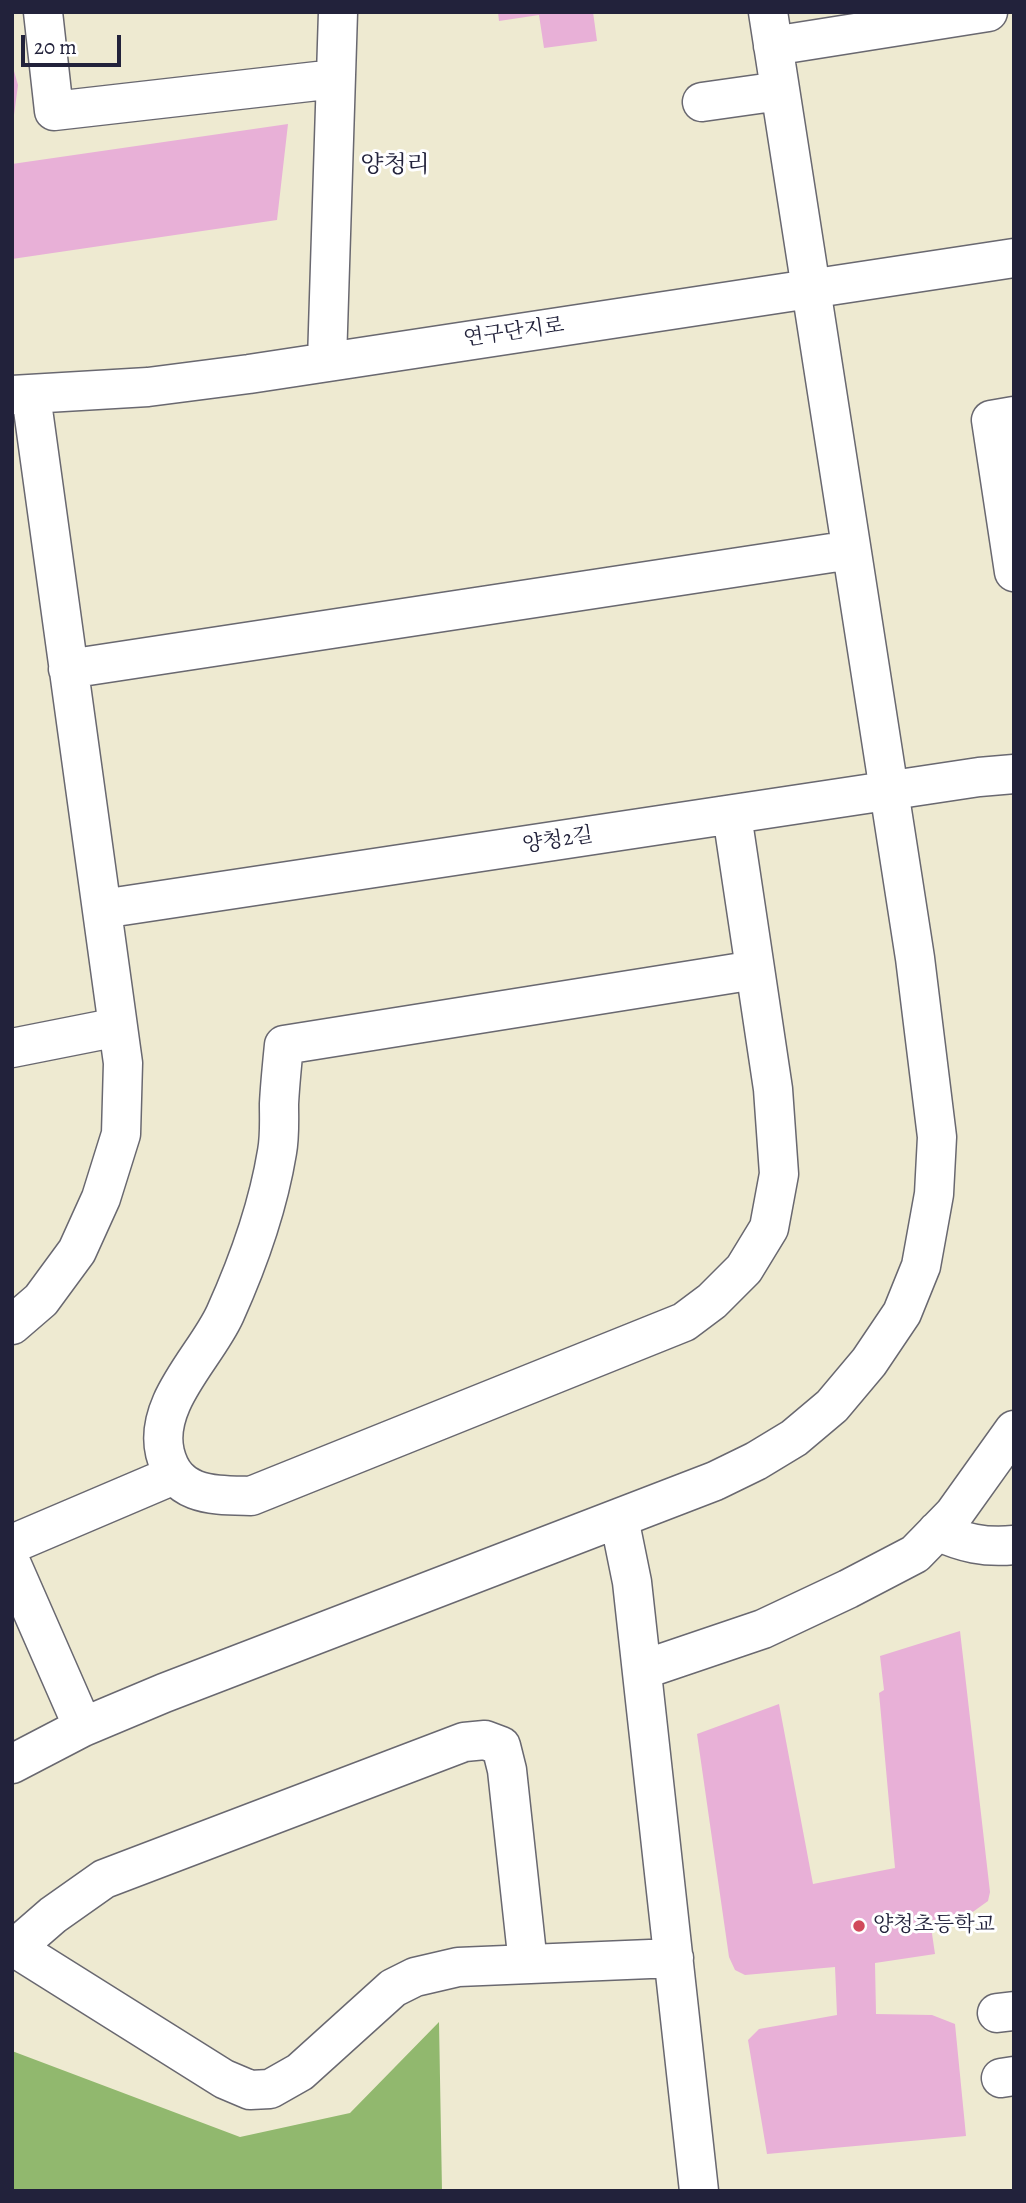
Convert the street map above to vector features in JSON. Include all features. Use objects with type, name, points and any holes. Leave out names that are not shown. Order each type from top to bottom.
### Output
[{"type":"street","points":[[43,12],[54,111],[335,79]]},
{"type":"street","points":[[327,362],[338,12]]},
{"type":"street","points":[[12,1764],[83,1727],[177,1688],[715,1481],[756,1461],[794,1438],[832,1406],[869,1362],[902,1313],[921,1266],[934,1194],[937,1137],[915,958],[809,290],[771,29],[988,12]]},
{"type":"street","points":[[702,102],[780,91]]},
{"type":"street","name":"연구단지로","points":[[21,395],[148,387],[1014,258]]},
{"type":"street","points":[[12,1325],[41,1300],[77,1251],[101,1198],[121,1134],[123,1063],[68,669],[21,395]]},
{"type":"street","points":[[1014,416],[991,420],[1014,572]]},
{"type":"street","points":[[68,669],[851,550]]},
{"type":"street","name":"양청2길","points":[[102,909],[1014,774]]},
{"type":"street","points":[[732,815],[773,1089],[779,1174],[769,1228],[744,1269],[712,1301],[684,1322],[251,1496],[218,1495],[191,1490],[174,1475],[165,1451],[166,1416],[185,1378],[224,1316],[262,1218],[278,1150],[284,1045],[755,970]]},
{"type":"street","points":[[12,1048],[118,1027]]},
{"type":"street","points":[[642,1670],[763,1629],[915,1554],[962,1503],[1014,1430]]},
{"type":"street","points":[[12,1544],[174,1475]]},
{"type":"street","points":[[619,1518],[632,1581],[699,2191]]},
{"type":"street","points":[[937,1531],[958,1541],[989,1547],[1014,1545]]},
{"type":"street","points":[[12,1565],[83,1727]]},
{"type":"street","points":[[528,1964],[507,1770],[500,1746],[485,1740],[464,1742],[104,1879],[13,1947],[224,2080],[250,2090],[270,2089],[300,2072],[393,1988],[415,1977],[458,1967],[674,1958]]},
{"type":"green space","points":[[439,2022],[442,2191],[12,2191],[12,2051],[240,2137],[350,2113]]},
{"type":"building","points":[[498,12],[593,12],[597,41],[544,48],[539,15],[499,21]]},
{"type":"building","points":[[12,64],[18,85],[14,115],[12,115]]},
{"type":"building","points":[[288,124],[277,220],[12,259],[12,164]]},
{"type":"building","points":[[960,1631],[990,1892],[988,1901],[963,1919],[930,1920],[935,1954],[875,1963],[876,2014],[932,2015],[955,2024],[966,2136],[767,2154],[748,2040],[759,2029],[837,2015],[835,1967],[745,1975],[735,1970],[729,1957],[697,1734],[779,1704],[813,1884],[895,1868],[879,1693],[884,1690],[880,1656]]},
{"type":"place","name":"양청초등학교","points":[[859,1926]]},
{"type":"district","name":"양청리","points":[[395,166]]}]
